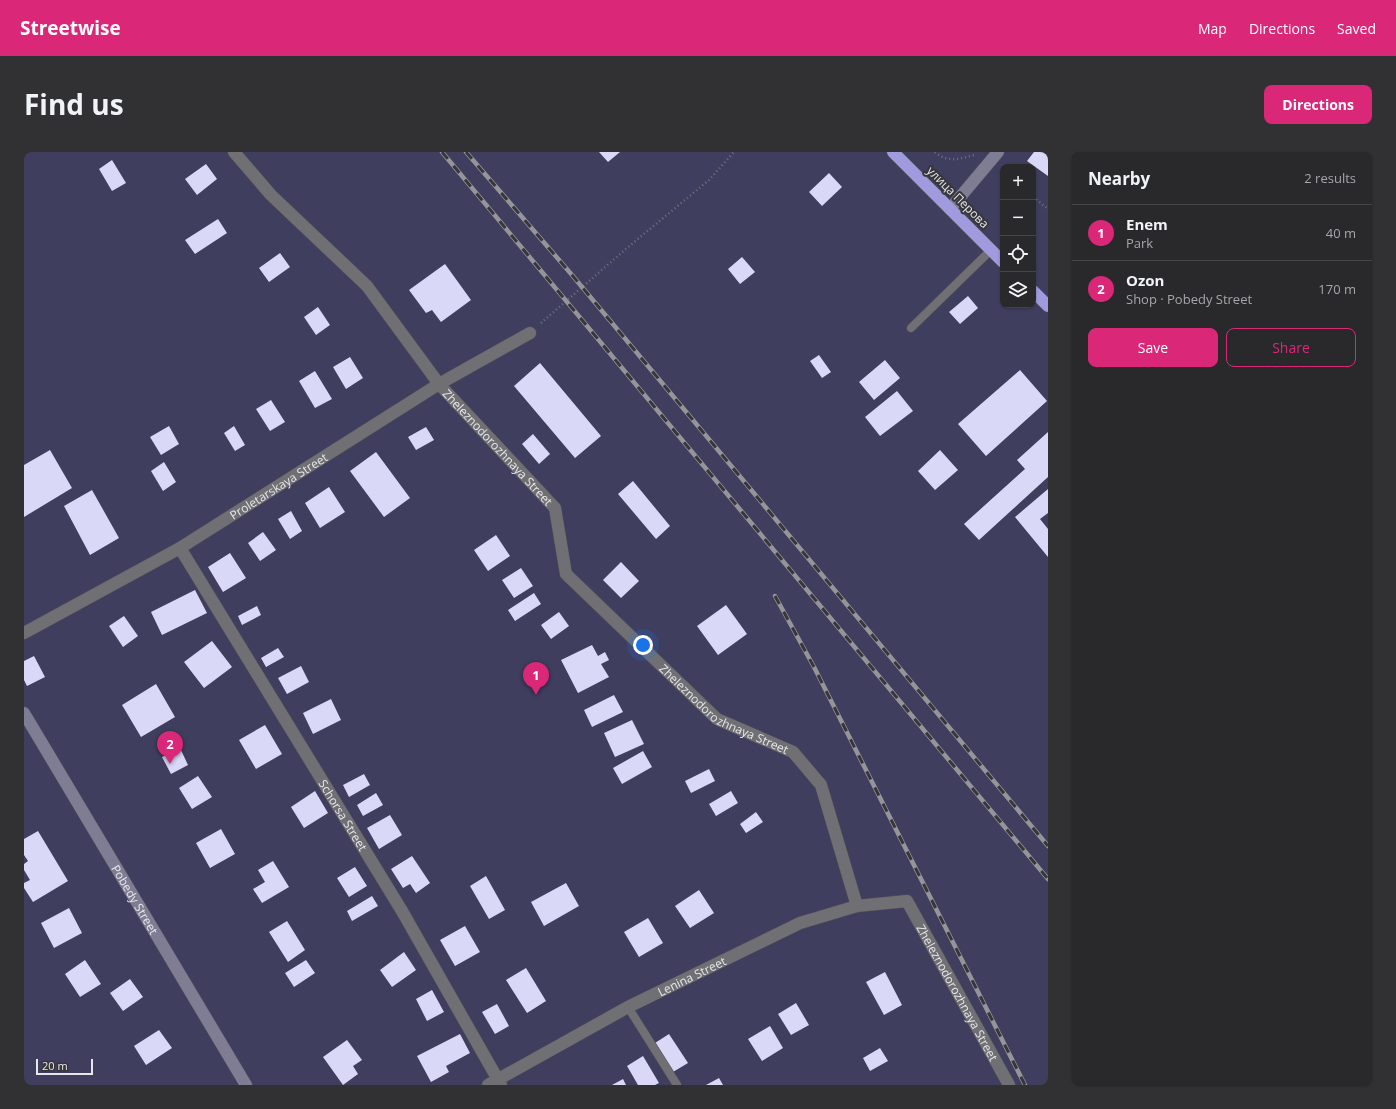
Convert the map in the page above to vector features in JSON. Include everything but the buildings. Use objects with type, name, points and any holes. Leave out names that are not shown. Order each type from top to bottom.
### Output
[{"type":"highway","name":"улица Перова","points":[[893,152],[1000,259]]},
{"type":"highway","points":[[1036,294],[1048,306]]},
{"type":"street","name":"Zheleznodorozhnaya Street","points":[[234,152],[271,195],[367,286],[439,384],[555,508],[566,574],[717,719],[792,752],[821,785],[857,906]]},
{"type":"street","points":[[950,209],[998,152]]},
{"type":"street","name":"Proletarskaya Street","points":[[24,633],[180,548],[439,384],[530,333]]},
{"type":"street","name":"Schorsa Street","points":[[180,548],[402,911],[496,1083]]},
{"type":"street","name":"Pobedy Street","points":[[24,713],[246,1085]]},
{"type":"street","name":"Zheleznodorozhnaya Street","points":[[907,901],[1009,1085]]},
{"type":"street","name":"Lenina Street","points":[[496,1083],[628,1007],[800,923],[857,906],[907,901]]},
{"type":"lane","points":[[911,328],[991,250]]},
{"type":"lane","points":[[628,1007],[677,1085]]},
{"type":"path","points":[[530,333],[627,248],[709,180],[734,152]]},
{"type":"path","points":[[935,152],[939,156],[952,160],[976,155],[990,162]]},
{"type":"path","points":[[1036,199],[1048,209]]},
{"type":"shaded area","points":[[24,152],[1048,152],[1048,1085],[24,1085]]},
{"type":"railway","points":[[442,152],[1048,879]]},
{"type":"railway","points":[[466,152],[572,275],[1048,846]]},
{"type":"railway","points":[[775,596],[814,667],[1025,1085]]},
{"type":"place","name":"Enem","points":[[536,695]]},
{"type":"place","name":"Ozon","points":[[170,764]]}]
